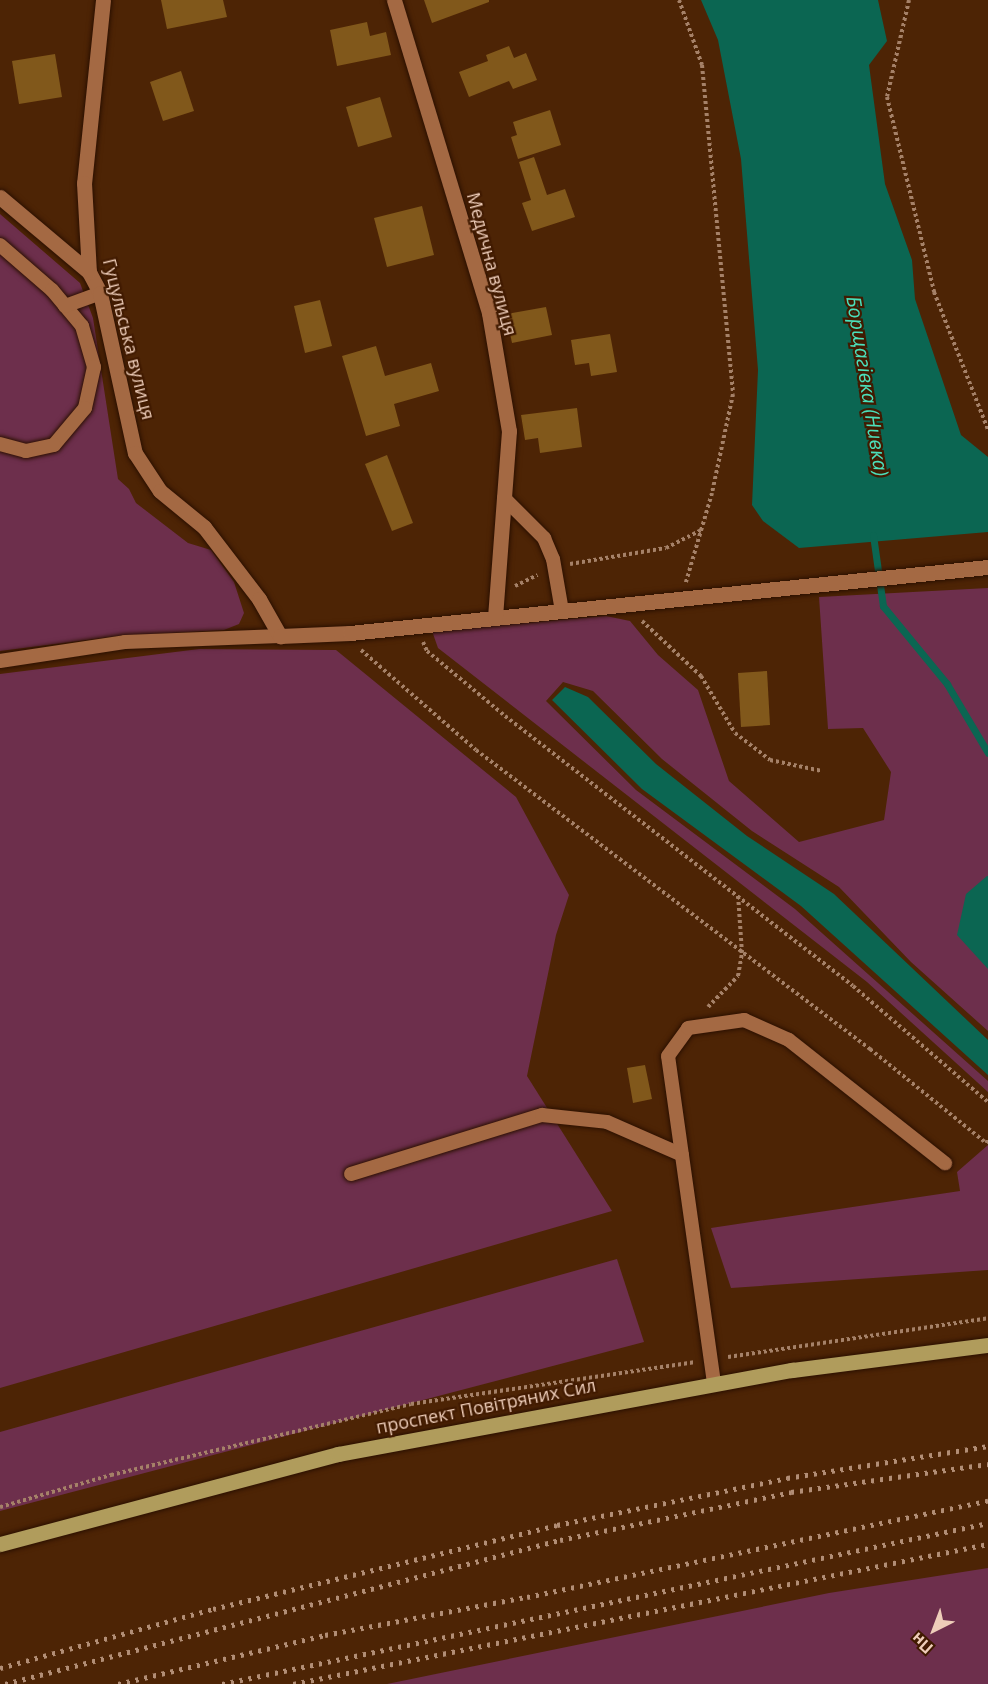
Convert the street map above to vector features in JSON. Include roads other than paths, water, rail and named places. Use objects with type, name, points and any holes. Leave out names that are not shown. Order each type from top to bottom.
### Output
[{"type":"main road","name":"проспект Повітряних Сил","points":[[0,1544],[338,1454],[714,1383],[988,1345]]},
{"type":"street","name":"Гуцульська вулиця","points":[[103,0],[84,183],[89,272],[100,293],[135,453],[144,472],[160,491],[204,527],[259,599],[280,636]]},
{"type":"street","name":"Медична вулиця","points":[[394,0],[489,313],[509,430],[495,617]]},
{"type":"street","points":[[0,196],[89,272]]},
{"type":"street","points":[[280,636],[350,633],[988,567]]},
{"type":"lane","points":[[0,245],[65,306],[82,326],[94,367],[85,408],[54,445],[26,451],[0,444]]},
{"type":"lane","points":[[65,306],[100,293]]},
{"type":"lane","points":[[504,498],[544,538],[555,566],[562,610]]},
{"type":"lane","points":[[0,661],[125,642],[280,636]]},
{"type":"lane","points":[[714,1383],[668,1056],[688,1028],[744,1020],[789,1040],[945,1163]]},
{"type":"lane","points":[[351,1174],[542,1116],[607,1122],[682,1155]]},
{"type":"water","points":[[701,0],[878,0],[887,41],[869,65],[885,184],[912,260],[915,299],[961,435],[988,457],[988,532],[799,548],[763,521],[752,505],[758,370],[741,159],[718,40]]},
{"type":"water","points":[[565,687],[588,697],[656,764],[747,836],[834,894],[988,1040],[988,1075],[801,906],[642,789],[552,700]]},
{"type":"water","points":[[987,876],[988,969],[957,935],[966,894]]},
{"type":"waterway","name":"Борщагівка (Нивка)","points":[[873,535],[883,606],[947,684],[988,753]]},
{"type":"railway","points":[[0,1668],[213,1609],[557,1525],[787,1478],[988,1446]]},
{"type":"railway","points":[[5,1684],[560,1540],[791,1492],[988,1464]]},
{"type":"railway","points":[[118,1684],[325,1635],[527,1597],[988,1501]]},
{"type":"railway","points":[[222,1684],[988,1523]]},
{"type":"railway","points":[[293,1684],[988,1544]]}]
